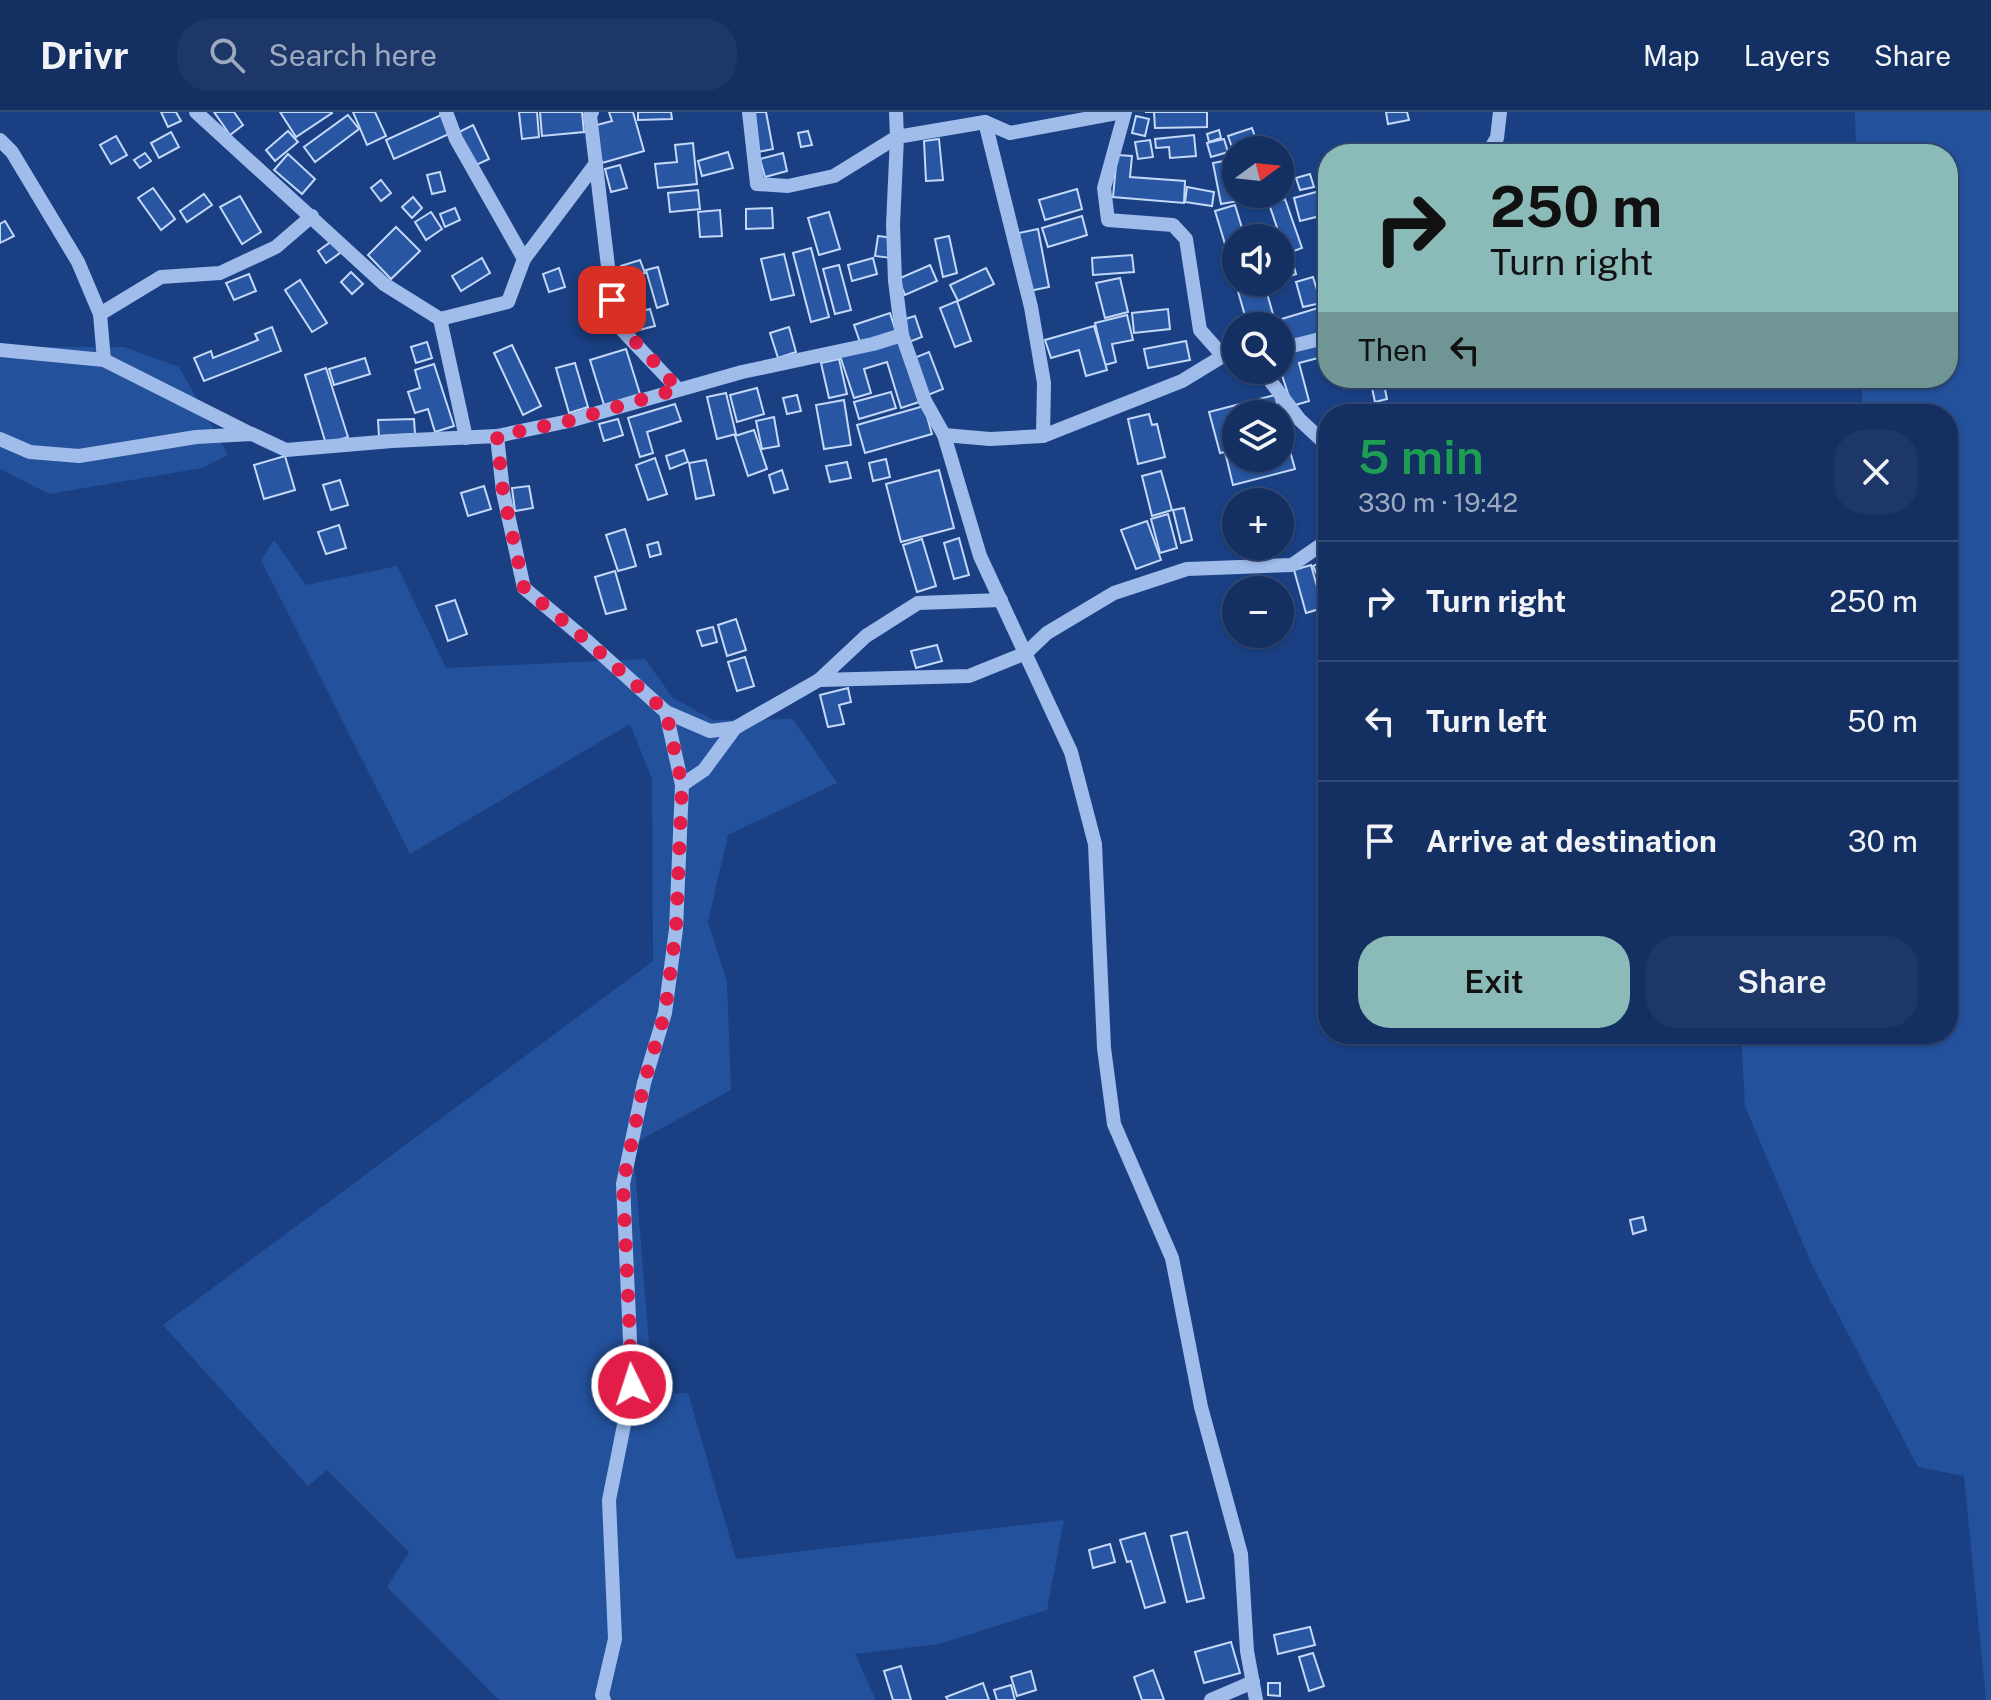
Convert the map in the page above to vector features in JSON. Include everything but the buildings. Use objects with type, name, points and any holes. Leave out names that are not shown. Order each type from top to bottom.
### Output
[{"type":"street","points":[[196,112],[384,284],[440,319],[466,438]]},
{"type":"street","points":[[446,112],[456,139],[524,259]]},
{"type":"street","points":[[592,112],[594,166],[612,300],[623,331],[678,389]]},
{"type":"street","points":[[749,112],[757,184],[788,186],[834,176],[897,137],[985,122],[1010,133],[1124,112],[1104,188],[1108,220],[1173,225],[1186,239],[1200,330],[1222,349]]},
{"type":"street","points":[[896,112],[893,225],[895,281],[902,335],[925,401],[944,435],[980,556],[1071,752],[1095,844],[1104,1048],[1114,1124],[1172,1258],[1201,1407],[1241,1554],[1247,1651],[1256,1700]]},
{"type":"street","points":[[1493,144],[1497,138],[1500,112]]},
{"type":"street","points":[[985,122],[1031,307],[1044,383],[1043,436]]},
{"type":"street","points":[[0,140],[12,152],[78,262],[100,314],[104,360]]},
{"type":"street","points":[[440,319],[508,302],[524,259],[594,166]]},
{"type":"street","points":[[100,314],[161,277],[220,273],[276,247],[312,216]]},
{"type":"street","points":[[0,350],[104,360],[286,450],[497,436],[569,421],[742,372],[902,335]]},
{"type":"street","points":[[1294,346],[1318,340]]},
{"type":"street","points":[[944,435],[990,439],[1043,436],[1182,381],[1222,360]]},
{"type":"street","points":[[1273,384],[1300,420],[1318,437]]},
{"type":"street","points":[[0,439],[30,452],[79,456],[196,437],[252,434]]},
{"type":"street","points":[[497,436],[503,492],[524,588],[666,712],[710,731],[735,728],[819,680],[866,636],[918,603],[1001,600]]},
{"type":"street","points":[[819,680],[969,676],[1026,653],[1047,633],[1114,593],[1187,569],[1292,565],[1318,547]]},
{"type":"street","points":[[604,1700],[602,1695],[615,1639],[609,1500],[632,1385],[623,1184],[644,1083],[665,1013],[676,929],[682,785],[666,712]]},
{"type":"street","points":[[682,785],[704,770],[735,728]]},
{"type":"street","points":[[1211,1700],[1253,1682]]},
{"type":"shaded area","points":[[1855,112],[1991,112],[1991,1700],[1986,1700],[1964,1476],[1918,1467],[1812,1265],[1745,1106],[1742,1044],[1958,1044],[1958,404],[1862,404],[1862,388],[1958,388],[1958,144],[1856,144]]},
{"type":"shaded area","points":[[0,347],[124,347],[179,367],[228,455],[202,468],[49,494],[0,469]]},
{"type":"shaded area","points":[[274,540],[306,585],[397,566],[446,668],[645,659],[673,698],[713,720],[793,719],[837,783],[728,835],[708,922],[727,982],[731,1090],[633,1144],[653,1394],[688,1393],[736,1559],[1064,1520],[1047,1610],[939,1644],[855,1654],[876,1700],[499,1700],[387,1587],[409,1552],[327,1470],[308,1486],[163,1325],[653,961],[652,779],[630,724],[410,854],[261,560]]},
{"type":"route","points":[[612,300],[623,331],[678,389],[569,421],[497,436],[503,492],[524,588],[666,712],[682,785],[676,929],[665,1013],[644,1083],[623,1184],[632,1385]]}]
